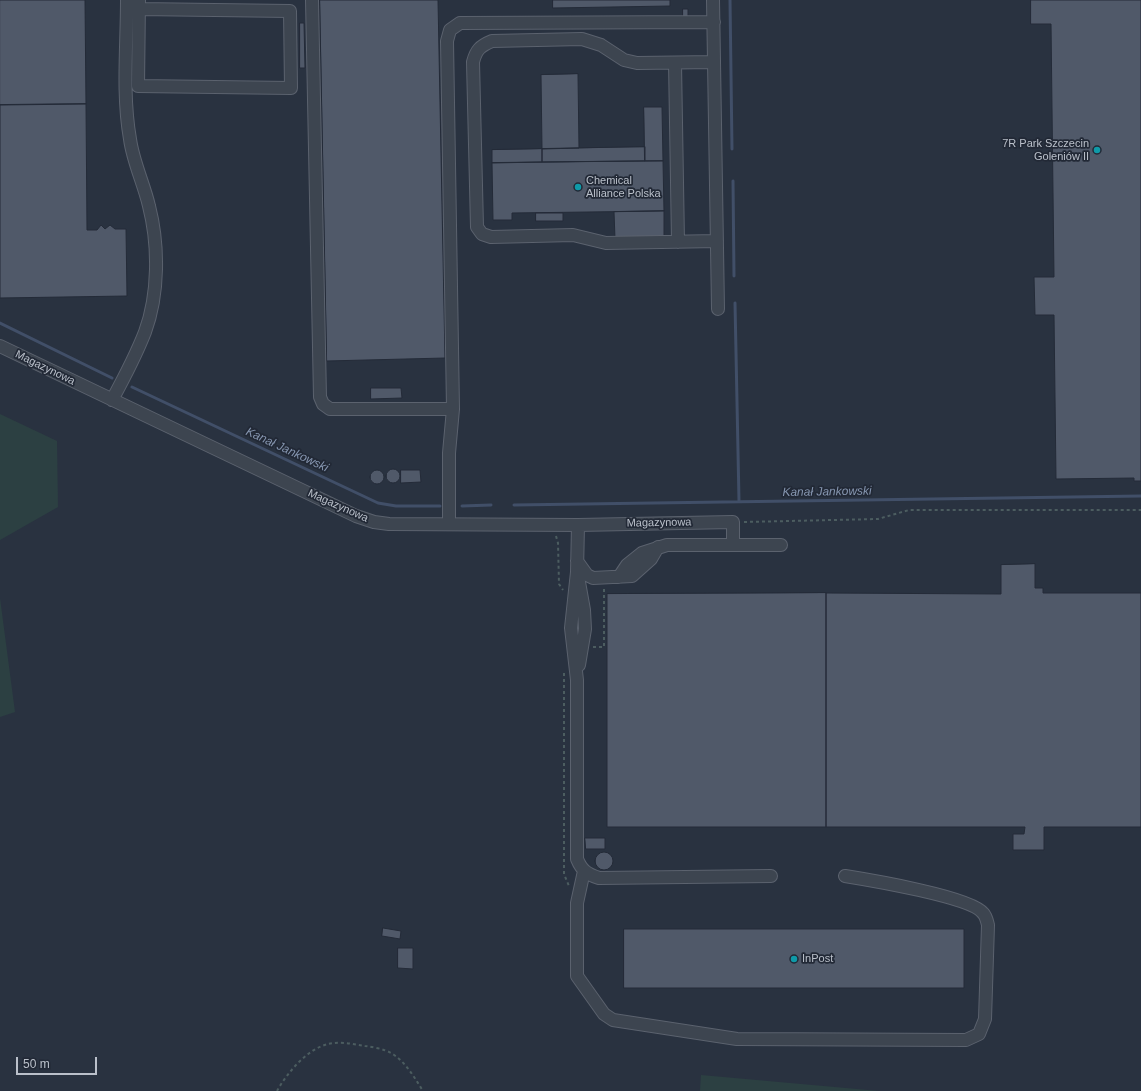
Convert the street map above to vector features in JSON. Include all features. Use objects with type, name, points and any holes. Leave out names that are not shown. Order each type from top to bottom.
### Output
[{"type":"street","points":[[112,400],[145,331],[153,302],[155,278],[154,232],[150,206],[130,141],[126,115],[127,0]]},
{"type":"street","points":[[713,0],[718,310]]},
{"type":"street","points":[[290,11],[291,88],[138,86],[139,5],[290,11],[312,5],[320,397],[323,404],[330,408],[453,409]]},
{"type":"street","points":[[449,524],[449,453],[453,409],[447,41],[450,30],[460,23],[714,22]]},
{"type":"street","points":[[714,62],[637,64],[624,60],[601,45],[582,39],[492,41],[482,45],[476,52],[473,62],[477,227],[482,234],[491,237],[573,235],[606,243],[717,241]]},
{"type":"street","points":[[675,63],[678,242]]},
{"type":"street","name":"Magazynowa","points":[[0,346],[356,516],[389,524],[578,525],[733,522]]},
{"type":"street","points":[[733,522],[733,545]]},
{"type":"street","points":[[578,525],[577,567],[584,610],[585,629],[577,680],[577,859],[584,871],[599,878],[770,876]]},
{"type":"street","points":[[577,567],[593,578],[632,576],[651,559],[658,547],[667,545],[781,545]]},
{"type":"street","points":[[584,871],[578,895],[577,976],[604,1014],[613,1020],[737,1039],[966,1040],[979,1034],[986,1019],[988,924],[983,913],[967,903],[884,882],[845,876]]},
{"type":"path","points":[[733,522],[878,519],[909,510],[1141,510]]},
{"type":"path","points":[[554,533],[558,542],[559,584],[566,593]]},
{"type":"path","points":[[588,647],[604,647],[604,589]]},
{"type":"path","points":[[565,669],[564,874],[569,884],[569,895],[578,895]]},
{"type":"path","points":[[277,1091],[284,1079],[310,1052],[328,1044],[347,1043],[374,1047],[391,1053],[405,1064],[423,1091]]},
{"type":"green space","points":[[0,414],[57,441],[58,507],[0,540]]},
{"type":"green space","points":[[0,598],[15,712],[0,717]]},
{"type":"green space","points":[[701,1075],[879,1091],[700,1091]]},
{"type":"building","points":[[0,0],[85,0],[86,104],[0,105]]},
{"type":"building","points":[[320,0],[438,0],[445,358],[327,361]]},
{"type":"building","points":[[553,0],[670,0],[670,6],[553,8]]},
{"type":"building","name":"7R Park Szczecin Goleniów II","points":[[1031,0],[1141,0],[1141,481],[1134,481],[1134,478],[1056,479],[1054,315],[1035,315],[1034,277],[1054,277],[1051,24],[1031,24]]},
{"type":"building","points":[[683,9],[688,9],[688,17],[683,17]]},
{"type":"building","points":[[300,23],[304,23],[305,68],[300,68]]},
{"type":"building","points":[[578,74],[579,148],[542,149],[541,75]]},
{"type":"building","points":[[86,104],[87,230],[97,230],[101,225],[105,229],[110,225],[115,229],[126,229],[127,296],[0,298],[0,105]]},
{"type":"building","points":[[644,107],[662,107],[663,161],[645,161]]},
{"type":"building","points":[[645,147],[645,161],[542,162],[542,149]]},
{"type":"building","points":[[542,149],[542,162],[492,163],[492,150]]},
{"type":"building","name":"Chemical Alliance Polska","points":[[663,161],[664,211],[512,213],[512,220],[493,220],[492,163]]},
{"type":"building","points":[[664,211],[664,238],[615,239],[614,212]]},
{"type":"building","points":[[536,213],[563,213],[563,221],[536,221]]},
{"type":"building","points":[[371,388],[401,388],[402,398],[371,399]]},
{"type":"building","points":[[393,469],[398,471],[400,476],[398,481],[393,483],[388,481],[386,476],[388,471]]},
{"type":"building","points":[[377,470],[382,472],[384,477],[382,482],[377,484],[372,482],[370,477],[372,472]]},
{"type":"building","points":[[401,470],[420,470],[421,482],[401,483]]},
{"type":"building","points":[[1035,564],[1035,588],[1043,588],[1043,593],[1141,593],[1141,827],[1044,827],[1044,850],[1013,850],[1013,834],[1024,834],[1025,827],[826,827],[826,593],[1001,594],[1001,565]]},
{"type":"building","points":[[826,593],[826,827],[607,827],[607,594]]},
{"type":"building","points":[[585,838],[605,838],[605,849],[586,849]]},
{"type":"building","points":[[600,852],[608,852],[613,857],[611,868],[608,870],[600,870],[595,865],[595,857]]},
{"type":"building","points":[[383,928],[401,931],[400,939],[382,936]]},
{"type":"building","name":"InPost","points":[[624,929],[964,929],[964,988],[624,988]]},
{"type":"building","points":[[398,948],[413,948],[413,969],[398,968]]},
{"type":"waterway","points":[[730,0],[732,149]]},
{"type":"waterway","points":[[733,181],[734,276]]},
{"type":"waterway","points":[[735,303],[739,501]]},
{"type":"waterway","name":"Kanał Jankowski","points":[[0,323],[112,378]]},
{"type":"waterway","name":"Kanał Jankowski","points":[[132,387],[378,503],[396,506],[440,506]]},
{"type":"waterway","name":"Kanał Jankowski","points":[[514,505],[1141,496]]},
{"type":"waterway","name":"Kanał Jankowski","points":[[462,506],[491,505]]},
{"type":"place","name":"7R Park Szczecin Goleniów II","points":[[1097,150]]},
{"type":"place","name":"Chemical Alliance Polska","points":[[578,187]]},
{"type":"place","name":"InPost","points":[[794,959]]}]
